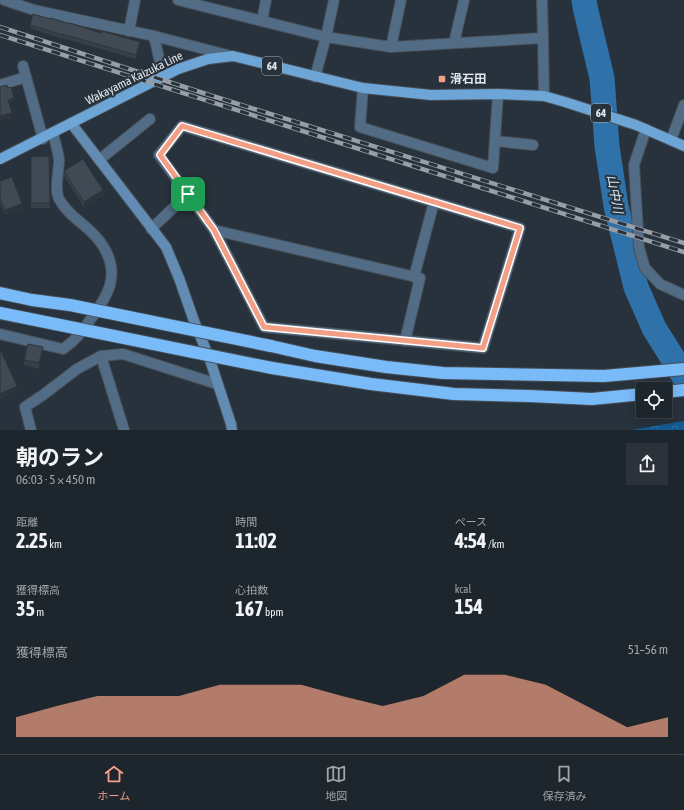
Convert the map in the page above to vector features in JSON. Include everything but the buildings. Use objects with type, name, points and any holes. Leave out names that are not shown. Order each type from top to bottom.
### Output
[{"type":"highway","points":[[0,293],[32,300],[70,305],[331,359],[386,367],[443,373],[604,376],[684,369]]},
{"type":"highway","points":[[0,313],[272,368],[371,384],[454,394],[592,399],[636,395]]},
{"type":"highway","points":[[672,391],[684,390]]},
{"type":"main road","name":"Wakayama Kaizuka Line","points":[[0,159],[43,139],[71,123],[178,69],[208,59],[233,56],[363,88],[431,95],[498,94],[544,96],[641,127],[684,146]]},
{"type":"street","points":[[4,0],[34,10],[154,36],[233,56]]},
{"type":"street","points":[[129,31],[136,0]]},
{"type":"street","points":[[178,0],[200,3],[262,21],[326,37],[391,47],[543,38]]},
{"type":"street","points":[[262,21],[266,0]]},
{"type":"street","points":[[315,76],[326,37],[334,0]]},
{"type":"street","points":[[391,47],[401,0]]},
{"type":"street","points":[[454,43],[464,0]]},
{"type":"street","points":[[542,0],[544,96]]},
{"type":"street","points":[[154,36],[163,76]]},
{"type":"street","points":[[23,66],[43,139]]},
{"type":"street","points":[[0,85],[26,78]]},
{"type":"street","points":[[363,88],[360,127],[493,168],[498,94]]},
{"type":"street","points":[[671,140],[684,104]]},
{"type":"street","points":[[99,160],[150,119]]},
{"type":"street","points":[[71,123],[166,247],[210,360],[232,430]]},
{"type":"street","points":[[182,126],[520,228],[483,348],[264,327],[214,230],[188,194],[160,155],[182,126]]},
{"type":"street","points":[[641,127],[634,165],[639,248],[645,268],[660,284],[684,295]]},
{"type":"street","points":[[0,334],[63,348],[74,342],[104,302],[111,285],[111,266],[103,246],[58,198],[59,161],[58,150],[53,133]]},
{"type":"street","points":[[495,140],[533,145]]},
{"type":"street","points":[[152,229],[188,194]]},
{"type":"street","points":[[414,277],[434,202]]},
{"type":"street","points":[[214,230],[420,278],[405,341]]},
{"type":"street","points":[[31,430],[25,407],[77,369],[101,356],[123,354],[217,384]]},
{"type":"street","points":[[101,356],[124,430]]},
{"type":"green space","points":[[684,421],[684,430],[631,430]]},
{"type":"waterway","name":"山中川","points":[[584,0],[602,78],[607,146],[616,206],[636,287],[654,328],[684,376]]},
{"type":"railway","points":[[0,27],[203,93],[684,243]]},
{"type":"railway","points":[[0,35],[684,252]]},
{"type":"place","name":"滑石田","points":[[442,79]]},
{"type":"route","points":[[182,126],[520,228],[483,348],[264,327],[214,230],[188,194],[160,155],[182,126]]}]
